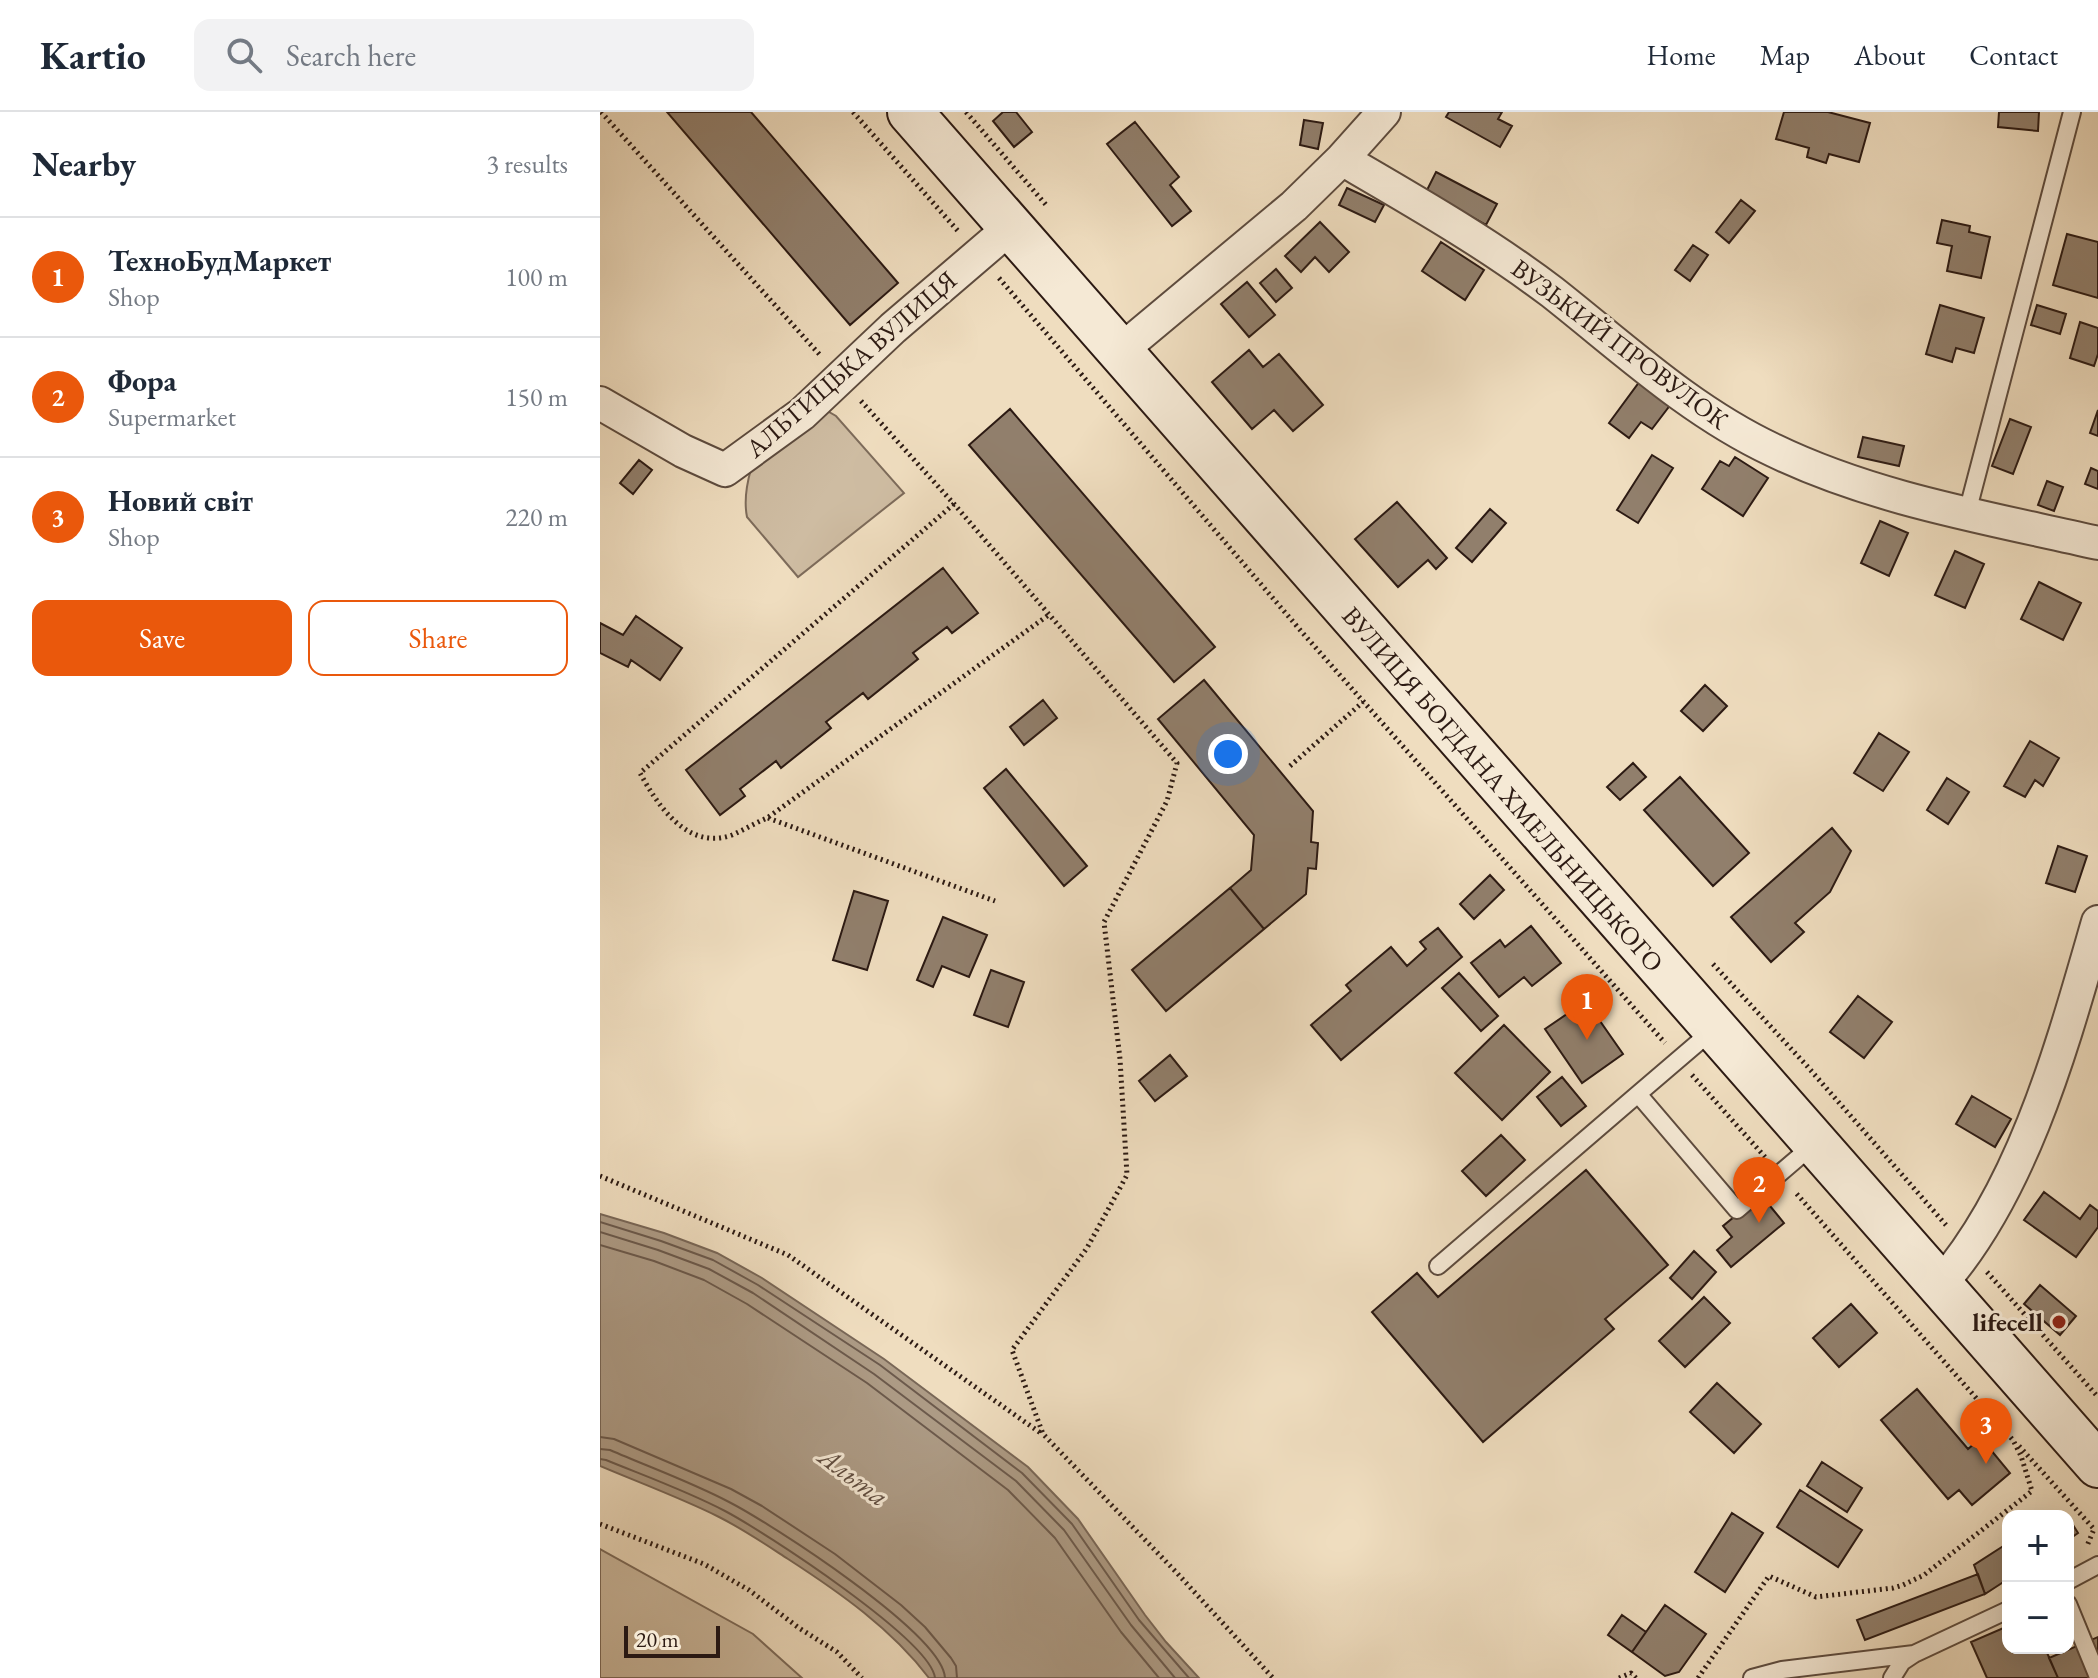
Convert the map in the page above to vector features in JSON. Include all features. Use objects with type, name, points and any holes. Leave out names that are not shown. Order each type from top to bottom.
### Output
[{"type":"main road","name":"ВУЛИЦЯ БОГДАНА ХМЕЛЬНИЦЬКОГО","points":[[910,112],[995,241],[1119,352],[2098,1465]]},
{"type":"street","points":[[1119,352],[1294,206],[1384,112]]},
{"type":"street","name":"ВУЗЬКИЙ ПРОВУЛОК","points":[[1342,159],[1468,234],[1520,269],[1654,375],[1731,428],[1771,450],[1840,478],[1897,495],[2098,543]]},
{"type":"street","name":"АЛЬТИЦЬКА ВУЛИЦЯ","points":[[600,403],[683,451],[725,470],[802,414],[893,328],[995,241]]},
{"type":"street","points":[[1939,1286],[1985,1225],[2031,1129],[2052,1072],[2098,922]]},
{"type":"lane","points":[[1967,513],[2072,112]]},
{"type":"lane","points":[[1438,1266],[1714,1029]]},
{"type":"lane","points":[[1638,1094],[1737,1210],[1814,1144]]},
{"type":"lane","points":[[2074,1578],[2098,1565]]},
{"type":"lane","points":[[1892,1678],[1902,1662],[1914,1654],[2002,1613]]},
{"type":"lane","points":[[2074,1619],[2098,1677]]},
{"type":"lane","points":[[1752,1678],[1782,1670],[1914,1654]]},
{"type":"path","points":[[601,112],[954,504],[1177,763],[1167,801],[1104,922],[1120,1059],[1127,1175],[1087,1248],[1012,1350],[1043,1434]]},
{"type":"path","points":[[853,112],[995,241],[1363,702],[2094,1529],[2086,1549]]},
{"type":"path","points":[[954,504],[640,773],[668,816],[688,833],[711,838],[730,836],[767,818],[1050,614]]},
{"type":"path","points":[[1290,766],[1363,702]]},
{"type":"path","points":[[767,818],[995,901]]},
{"type":"path","points":[[600,1176],[788,1255],[1043,1434],[1273,1678]]},
{"type":"path","points":[[1698,1678],[1769,1576],[1816,1597],[1893,1588],[1924,1575],[2032,1491],[2025,1465],[2013,1440]]},
{"type":"path","points":[[600,1524],[704,1564],[749,1590],[837,1652],[862,1678]]},
{"type":"path","points":[[1619,1678],[1631,1673],[1636,1678]]},
{"type":"shaded area","points":[[825,412],[836,416],[904,493],[798,577],[747,517],[747,486],[751,469]]},
{"type":"shaded area","points":[[600,1549],[753,1634],[802,1678],[600,1678]]},
{"type":"water","name":"Альта","points":[[600,1214],[717,1253],[762,1278],[884,1359],[1028,1467],[1078,1519],[1145,1615],[1199,1678],[929,1678],[899,1643],[864,1612],[762,1542],[705,1510],[600,1466]]},
{"type":"building","points":[[667,112],[751,112],[898,283],[850,325]]},
{"type":"building","points":[[1003,112],[1016,112],[1032,132],[1014,147],[993,121]]},
{"type":"building","points":[[1449,112],[1502,112],[1498,119],[1512,126],[1500,147],[1446,117]]},
{"type":"building","points":[[1784,112],[1828,112],[1870,123],[1859,162],[1829,154],[1826,163],[1807,157],[1809,148],[1776,139]]},
{"type":"building","points":[[1999,112],[2039,112],[2038,131],[1998,127]]},
{"type":"building","points":[[1304,120],[1323,123],[1318,149],[1300,145]]},
{"type":"building","points":[[1135,122],[1179,177],[1170,185],[1191,211],[1172,226],[1107,144]]},
{"type":"building","points":[[1436,172],[1497,204],[1486,225],[1426,192]]},
{"type":"building","points":[[1347,188],[1384,205],[1375,222],[1339,205]]},
{"type":"building","points":[[1741,200],[1755,211],[1729,243],[1716,232]]},
{"type":"building","points":[[1942,220],[1970,226],[1969,232],[1990,237],[1981,278],[1947,271],[1952,246],[1937,243]]},
{"type":"building","points":[[1320,222],[1349,252],[1329,272],[1315,257],[1301,272],[1285,256]]},
{"type":"building","points":[[2067,234],[2098,242],[2098,298],[2053,285]]},
{"type":"building","points":[[1441,242],[1484,270],[1465,300],[1422,271]]},
{"type":"building","points":[[1693,245],[1708,255],[1690,281],[1675,270]]},
{"type":"building","points":[[1276,269],[1292,288],[1276,302],[1260,283]]},
{"type":"building","points":[[1247,282],[1275,315],[1249,337],[1221,304]]},
{"type":"building","points":[[1940,305],[1984,318],[1974,353],[1956,348],[1952,362],[1926,354]]},
{"type":"building","points":[[2037,305],[2066,314],[2060,334],[2031,325]]},
{"type":"building","points":[[2080,322],[2098,328],[2098,354],[2094,366],[2070,358]]},
{"type":"building","points":[[1249,350],[1263,367],[1279,354],[1323,405],[1293,431],[1274,410],[1252,429],[1212,382]]},
{"type":"building","points":[[1640,381],[1671,404],[1652,429],[1641,422],[1629,438],[1609,423]]},
{"type":"building","points":[[1010,409],[1215,647],[1174,682],[969,445]]},
{"type":"building","points":[[2098,410],[2098,436],[2090,433]]},
{"type":"building","points":[[2010,419],[2031,427],[2013,474],[1992,466]]},
{"type":"building","points":[[1863,437],[1904,446],[1899,466],[1858,457]]},
{"type":"building","points":[[1652,455],[1673,468],[1638,523],[1617,510]]},
{"type":"building","points":[[1735,457],[1768,478],[1743,516],[1702,489],[1720,461],[1729,466]]},
{"type":"building","points":[[639,460],[652,470],[633,494],[620,483]]},
{"type":"building","points":[[2091,468],[2098,471],[2098,489],[2085,484]]},
{"type":"building","points":[[2047,481],[2063,487],[2054,511],[2038,505]]},
{"type":"building","points":[[1397,502],[1447,558],[1436,569],[1428,560],[1398,587],[1355,539]]},
{"type":"building","points":[[1490,509],[1506,523],[1472,562],[1456,548]]},
{"type":"building","points":[[1880,521],[1908,533],[1889,576],[1861,563]]},
{"type":"building","points":[[1955,551],[1984,564],[1965,608],[1935,595]]},
{"type":"building","points":[[943,568],[978,613],[952,633],[947,627],[913,653],[918,659],[868,699],[863,693],[826,722],[831,728],[781,768],[776,761],[740,789],[745,796],[720,815],[686,770]]},
{"type":"building","points":[[2039,582],[2081,603],[2063,640],[2021,619]]},
{"type":"building","points":[[636,616],[682,648],[660,680],[631,660],[628,667],[600,653],[600,623],[623,635]]},
{"type":"building","points":[[1204,680],[1313,811],[1311,842],[1318,843],[1316,869],[1308,868],[1306,894],[1264,929],[1230,888],[1251,870],[1254,835],[1158,719]]},
{"type":"building","points":[[1705,685],[1727,706],[1703,731],[1681,711]]},
{"type":"building","points":[[1043,700],[1057,718],[1024,745],[1010,727]]},
{"type":"building","points":[[1879,733],[1909,752],[1883,791],[1854,773]]},
{"type":"building","points":[[2030,741],[2059,758],[2043,786],[2035,780],[2025,797],[2004,786]]},
{"type":"building","points":[[1633,763],[1646,777],[1620,800],[1607,787]]},
{"type":"building","points":[[1006,769],[1087,866],[1064,886],[984,788]]},
{"type":"building","points":[[1680,777],[1749,853],[1713,886],[1644,810]]},
{"type":"building","points":[[1947,778],[1969,792],[1948,824],[1927,810]]},
{"type":"building","points":[[1832,828],[1851,851],[1830,892],[1795,923],[1804,932],[1771,962],[1731,917]]},
{"type":"building","points":[[2058,846],[2087,856],[2075,892],[2046,883]]},
{"type":"building","points":[[1490,875],[1504,890],[1474,919],[1460,904]]},
{"type":"building","points":[[1230,888],[1264,929],[1166,1011],[1132,970]]},
{"type":"building","points":[[854,891],[888,901],[867,970],[833,960]]},
{"type":"building","points":[[943,917],[987,935],[969,977],[942,966],[933,987],[917,980]]},
{"type":"building","points":[[1531,926],[1561,963],[1532,986],[1524,977],[1499,997],[1471,963],[1500,940],[1505,947]]},
{"type":"building","points":[[1438,928],[1462,957],[1341,1060],[1311,1025],[1351,991],[1346,985],[1391,947],[1407,966],[1426,949],[1420,942]]},
{"type":"building","points":[[991,970],[1024,982],[1008,1027],[974,1015]]},
{"type":"building","points":[[1459,973],[1498,1016],[1481,1031],[1442,988]]},
{"type":"building","points":[[1858,996],[1892,1022],[1864,1058],[1830,1032]]},
{"type":"building","points":[[1586,1001],[1623,1054],[1582,1083],[1545,1029]]},
{"type":"building","points":[[1504,1025],[1550,1072],[1502,1120],[1455,1073]]},
{"type":"building","points":[[1170,1055],[1187,1076],[1155,1101],[1139,1081]]},
{"type":"building","points":[[1562,1077],[1586,1106],[1561,1126],[1537,1097]]},
{"type":"building","points":[[1972,1096],[2011,1119],[1995,1147],[1956,1124]]},
{"type":"building","points":[[1501,1135],[1525,1160],[1486,1196],[1462,1171]]},
{"type":"building","points":[[1586,1170],[1668,1265],[1605,1319],[1614,1329],[1483,1442],[1372,1312],[1417,1273],[1438,1297]]},
{"type":"building","points":[[2044,1192],[2080,1219],[2090,1205],[2098,1211],[2098,1227],[2076,1257],[2024,1220]]},
{"type":"building","points":[[1761,1195],[1784,1223],[1731,1267],[1717,1250],[1732,1237],[1723,1226]]},
{"type":"building","points":[[1694,1251],[1716,1272],[1692,1299],[1670,1278]]},
{"type":"building","points":[[2040,1285],[2076,1316],[2060,1335],[2024,1304]]},
{"type":"building","points":[[1704,1297],[1730,1323],[1685,1367],[1659,1341]]},
{"type":"building","points":[[1851,1304],[1877,1333],[1839,1367],[1813,1338]]},
{"type":"building","points":[[1717,1383],[1761,1424],[1734,1453],[1690,1412]]},
{"type":"building","points":[[1917,1389],[1968,1449],[1981,1438],[2010,1473],[1972,1505],[1959,1490],[1948,1499],[1881,1420]]},
{"type":"building","points":[[1822,1462],[1862,1488],[1847,1512],[1807,1486]]},
{"type":"building","points":[[1800,1490],[1862,1530],[1838,1567],[1777,1527]]},
{"type":"building","points":[[1732,1513],[1763,1533],[1725,1592],[1695,1572]]},
{"type":"building","points":[[2002,1547],[2002,1583],[1985,1594],[1974,1565]]},
{"type":"building","points":[[1978,1574],[1985,1594],[1865,1640],[1857,1620]]},
{"type":"building","points":[[1665,1605],[1706,1634],[1679,1672],[1665,1676],[1632,1652]]},
{"type":"building","points":[[1622,1615],[1646,1632],[1632,1652],[1608,1635]]},
{"type":"building","points":[[2002,1629],[2002,1654],[2048,1654],[2058,1678],[1987,1678],[1971,1642]]},
{"type":"building","points":[[2098,1637],[2098,1678],[2058,1678],[2049,1658],[2058,1654],[2074,1654],[2074,1647]]},
{"type":"place","name":"ТехноБудМаркет","points":[[1587,1040]]},
{"type":"place","name":"Фора","points":[[1759,1223]]},
{"type":"place","name":"lifecell","points":[[2059,1322]]},
{"type":"place","name":"Новий світ","points":[[1986,1464]]}]
